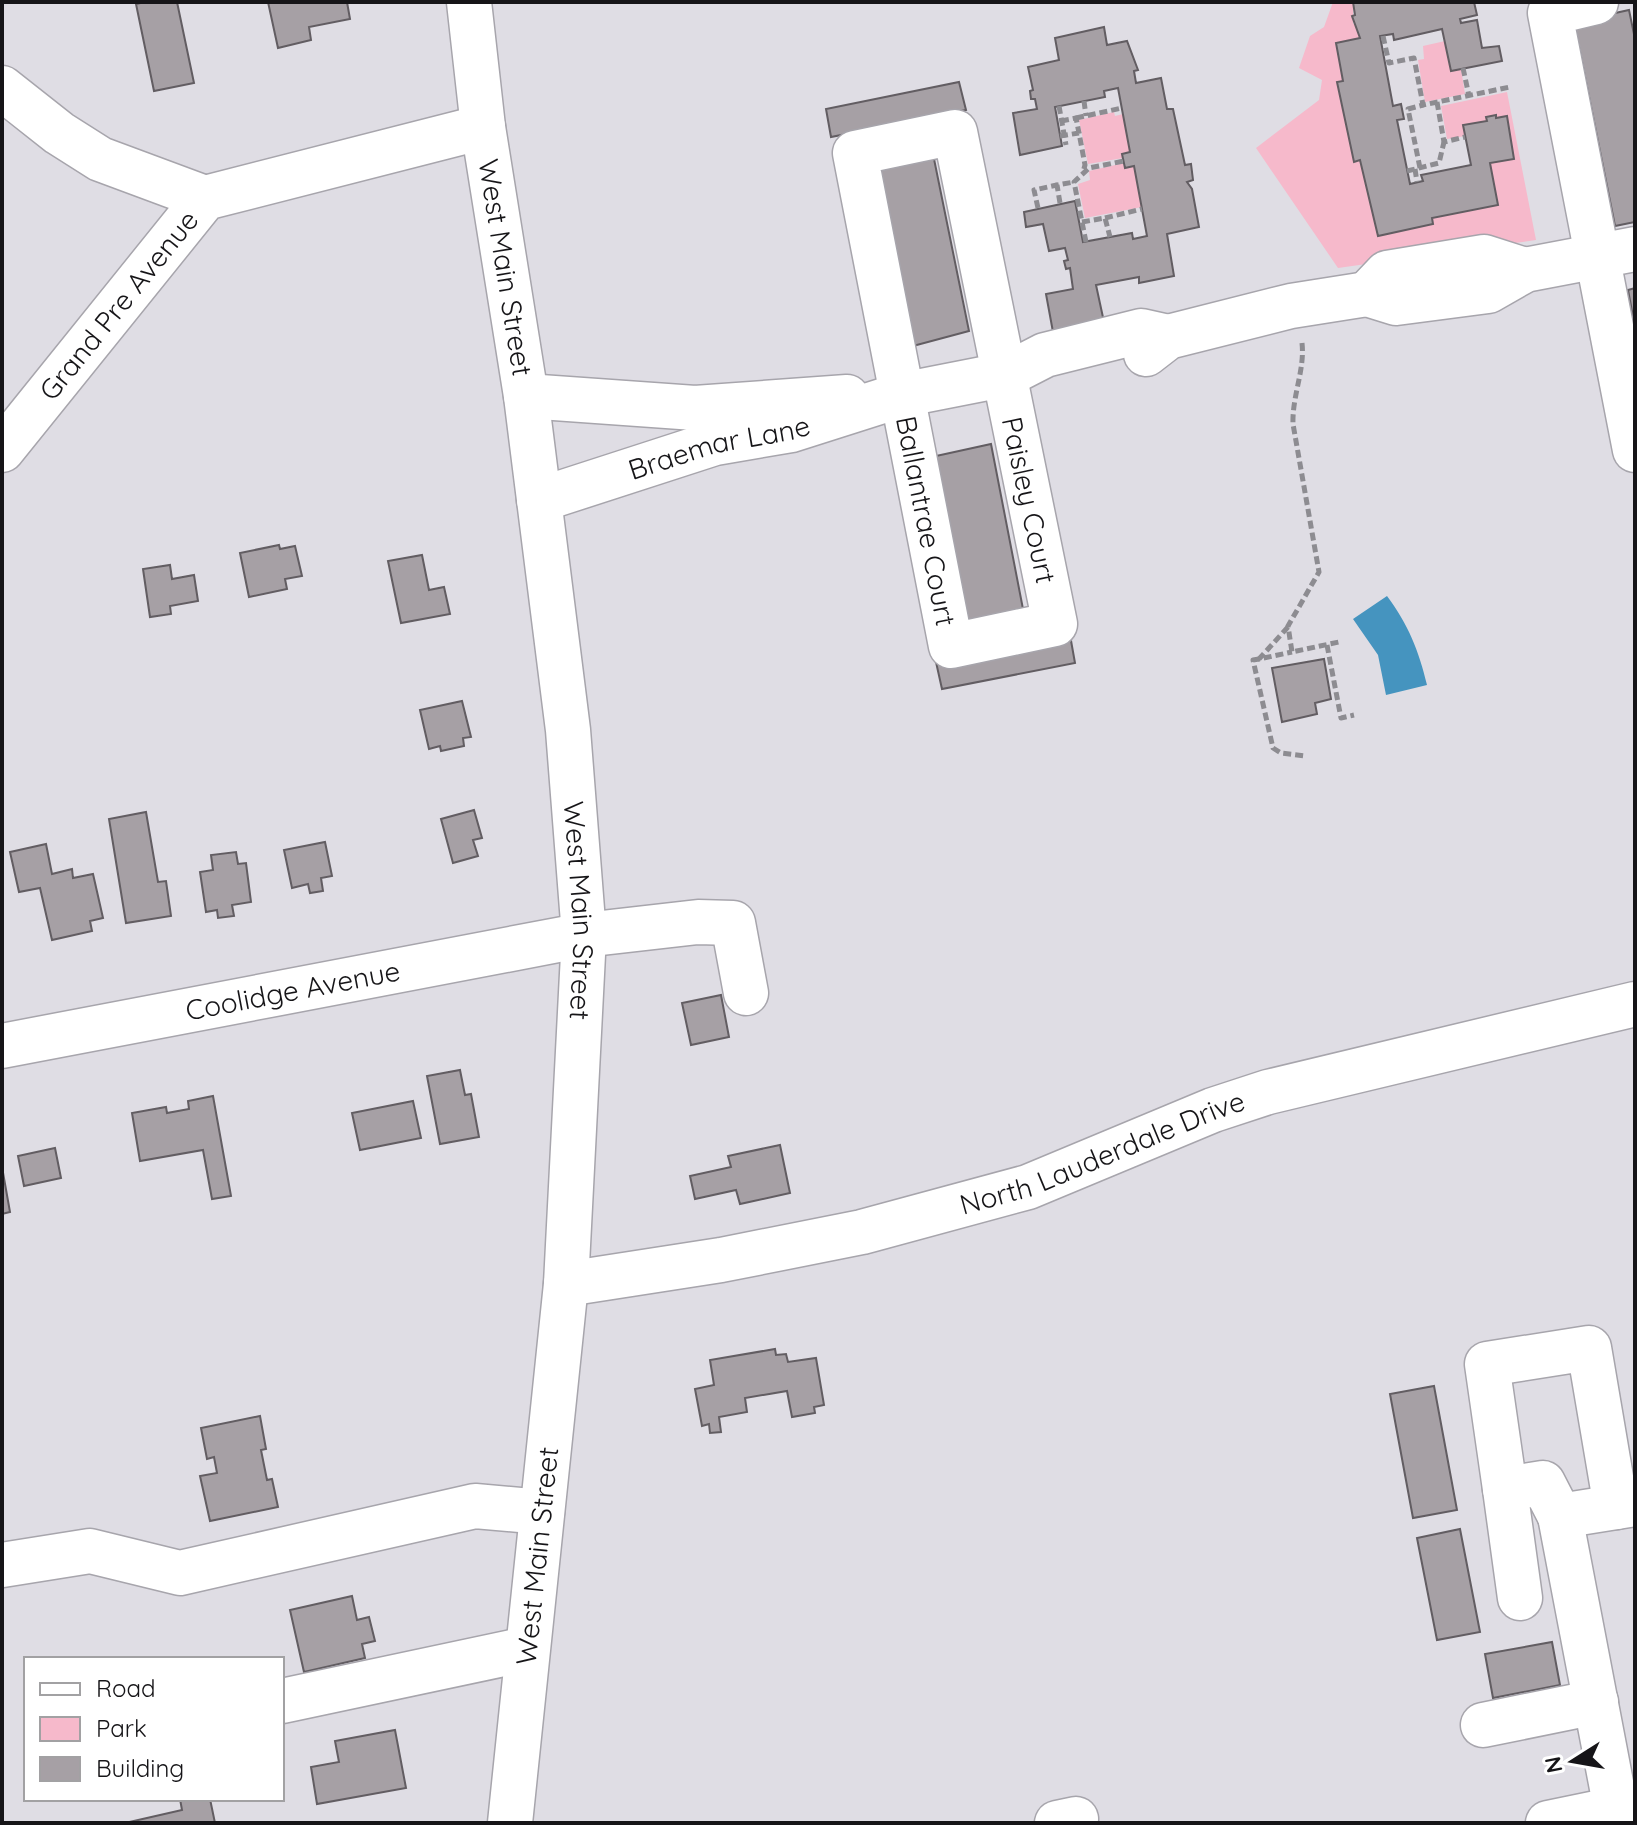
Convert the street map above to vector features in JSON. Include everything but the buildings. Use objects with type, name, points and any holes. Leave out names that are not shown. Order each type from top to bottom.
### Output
[{"type":"street","name":"West Main Street","points":[[469,2],[483,127],[526,396],[568,730],[584,935],[566,1284],[510,1823]]},
{"type":"street","points":[[1596,2],[1550,13],[1616,253],[1635,450]]},
{"type":"street","points":[[2,88],[59,133],[100,159],[205,198]]},
{"type":"street","name":"Grand Pre Avenue","points":[[2,450],[205,198],[483,127]]},
{"type":"street","name":"Paisley Court","points":[[855,153],[955,132],[1055,624],[951,646]]},
{"type":"street","name":"Ballantrae Court","points":[[855,153],[951,646]]},
{"type":"street","name":"Braemar Lane","points":[[539,500],[715,443],[791,430],[901,395],[1005,375],[1049,381],[1096,372],[1144,355],[1168,337],[1291,306],[1367,294],[1396,303],[1488,291],[1525,270],[1616,253]]},
{"type":"street","name":"Braemar Lane","points":[[526,396],[695,408],[786,398],[901,395]]},
{"type":"street","name":"Coolidge Avenue","points":[[2,1046],[584,935],[698,922],[733,923],[746,993]]},
{"type":"street","name":"North Lauderdale Drive","points":[[566,1284],[721,1260],[862,1232],[1028,1187],[1213,1110],[1268,1092],[1635,1004]]},
{"type":"street","points":[[1520,1598],[1487,1364],[1589,1348],[1626,1506],[1560,1516]]},
{"type":"street","points":[[1505,1489],[1543,1483],[1560,1516],[1596,1702],[1626,1807],[1548,1823]]},
{"type":"street","points":[[2,1565],[90,1551],[180,1573],[475,1506],[542,1512]]},
{"type":"street","points":[[284,1701],[527,1649]]},
{"type":"street","points":[[1483,1725],[1596,1702]]},
{"type":"path","points":[[1383,36],[1389,63],[1414,58],[1423,105]]},
{"type":"path","points":[[1463,68],[1469,96]]},
{"type":"path","points":[[1417,182],[1418,169],[1406,110],[1510,87]]},
{"type":"path","points":[[1084,101],[1086,116]]},
{"type":"path","points":[[1407,171],[1439,163],[1444,142],[1437,102]]},
{"type":"path","points":[[1059,106],[1066,145]]},
{"type":"path","points":[[1060,121],[1122,108]]},
{"type":"path","points":[[1076,118],[1085,165],[1083,174]]},
{"type":"path","points":[[1062,136],[1079,133]]},
{"type":"path","points":[[1444,142],[1465,137]]},
{"type":"path","points":[[1038,208],[1034,190],[1074,182],[1089,168],[1124,161]]},
{"type":"path","points":[[1074,182],[1086,242]]},
{"type":"path","points":[[1057,185],[1060,203]]},
{"type":"path","points":[[1082,222],[1142,209]]},
{"type":"path","points":[[1105,218],[1110,237]]},
{"type":"path","points":[[1259,659],[1288,626],[1319,572],[1293,424],[1292,403],[1303,355],[1301,334]]},
{"type":"path","points":[[1288,626],[1292,652]]},
{"type":"path","points":[[1306,756],[1281,753],[1273,748],[1253,660],[1339,642]]},
{"type":"path","points":[[1327,645],[1341,718],[1354,715]]},
{"type":"green space","points":[[1333,2],[1353,2],[1353,24],[1357,23],[1360,38],[1336,43],[1343,81],[1337,83],[1354,162],[1360,160],[1378,236],[1433,224],[1432,218],[1490,163],[1514,158],[1507,117],[1496,118],[1495,115],[1487,117],[1487,121],[1464,125],[1465,136],[1447,139],[1441,106],[1507,92],[1536,240],[1338,268],[1256,148],[1319,100],[1322,80],[1299,68],[1310,36],[1324,27]]},
{"type":"green space","points":[[1445,41],[1451,70],[1461,69],[1465,94],[1425,102],[1418,60],[1424,59],[1423,46]]},
{"type":"green space","points":[[1114,112],[1115,116],[1123,114],[1130,152],[1122,154],[1123,158],[1088,164],[1079,120]]},
{"type":"green space","points":[[1124,163],[1125,168],[1134,166],[1142,207],[1085,218],[1078,184],[1090,180],[1089,171]]},
{"type":"water","points":[[1387,596],[1412,638],[1427,685],[1386,695],[1378,655],[1353,619]]}]
